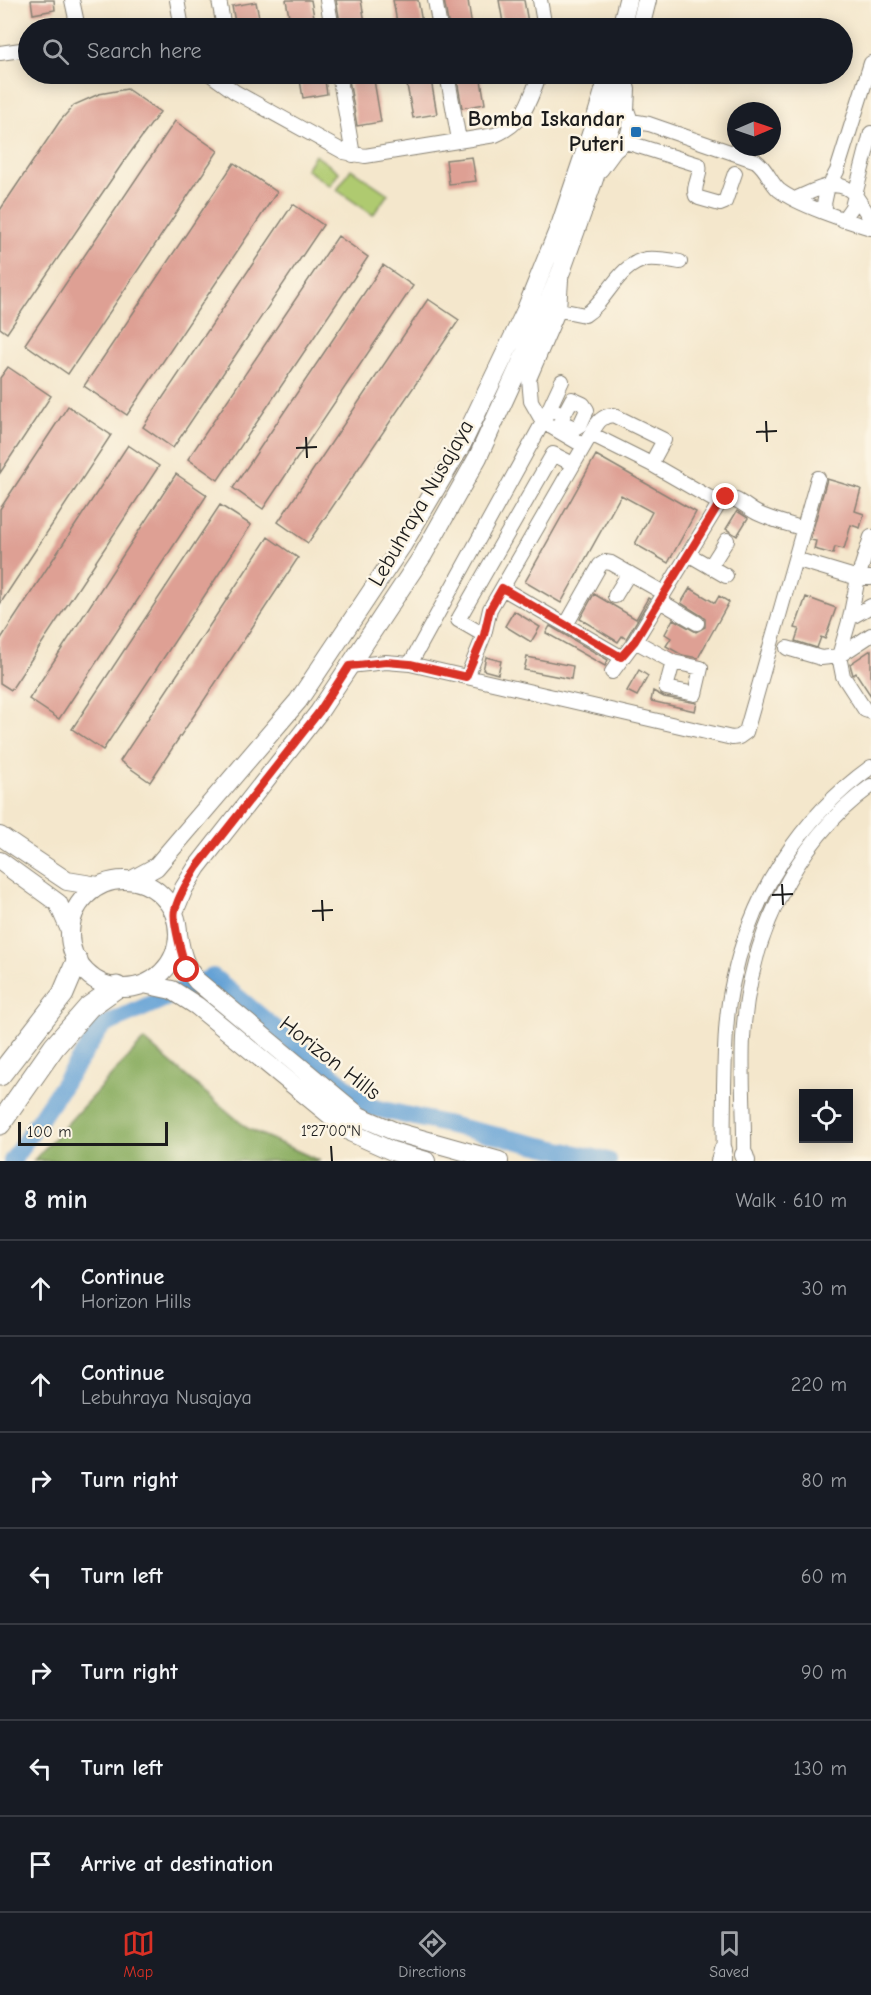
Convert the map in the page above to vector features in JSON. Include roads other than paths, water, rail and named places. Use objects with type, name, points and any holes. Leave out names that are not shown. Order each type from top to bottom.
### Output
[{"type":"highway","points":[[0,1075],[63,994],[77,961]]},
{"type":"highway","points":[[0,1124],[54,1047],[89,1006],[117,987]]},
{"type":"main road","points":[[624,18],[628,0]]},
{"type":"main road","points":[[642,18],[647,0]]},
{"type":"main road","name":"Lebuhraya Nusajaya","points":[[132,879],[156,867],[298,700],[403,544],[461,446],[525,312],[561,224],[606,84]]},
{"type":"main road","name":"Lebuhraya Nusajaya","points":[[174,912],[184,888],[197,867],[319,712],[423,555],[478,458],[553,309],[562,269],[594,182],[625,84]]},
{"type":"main road","points":[[0,836],[67,881],[98,886]]},
{"type":"main road","points":[[0,861],[58,903],[70,930]]},
{"type":"main road","points":[[132,879],[149,885],[164,896],[174,912],[178,934],[174,955],[162,973],[144,984],[130,988],[101,983],[88,974],[77,961],[71,946],[70,930],[74,912],[84,897],[98,886],[114,880],[132,879]]},
{"type":"main road","name":"Horizon Hills","points":[[178,934],[181,956],[187,970],[197,981],[359,1116],[396,1132],[499,1161]]},
{"type":"main road","name":"Horizon Hills","points":[[144,984],[172,990],[197,1006],[352,1133],[392,1151],[426,1161]]},
{"type":"street","points":[[72,0],[76,18]]},
{"type":"street","points":[[177,0],[180,18]]},
{"type":"street","points":[[219,0],[222,18]]},
{"type":"street","points":[[327,0],[330,18]]},
{"type":"street","points":[[435,0],[438,18]]},
{"type":"street","points":[[540,0],[543,18]]},
{"type":"street","points":[[0,53],[18,50]]},
{"type":"street","points":[[826,212],[824,199],[837,171],[871,63]]},
{"type":"street","points":[[224,84],[344,152],[365,156],[495,135],[509,129],[524,112],[536,84]]},
{"type":"street","points":[[234,84],[235,92]]},
{"type":"street","points":[[341,84],[354,155]]},
{"type":"street","points":[[449,84],[459,140]]},
{"type":"street","points":[[594,182],[615,151],[626,142],[632,121],[627,104],[628,84]]},
{"type":"street","points":[[632,121],[649,124],[756,161],[765,168],[779,189],[795,200],[843,220],[871,228]]},
{"type":"street","points":[[843,220],[852,207],[871,133]]},
{"type":"street","points":[[626,142],[699,165],[700,171],[694,191],[699,198],[720,204],[725,202],[735,174]]},
{"type":"street","points":[[795,200],[829,185],[843,186],[855,195],[871,219]]},
{"type":"street","points":[[680,262],[654,259],[637,262],[625,270],[593,309],[585,315],[553,309],[529,379],[531,401],[543,422],[651,464],[719,503]]},
{"type":"street","points":[[410,664],[543,422],[562,381]]},
{"type":"street","points":[[549,409],[564,414]]},
{"type":"street","points":[[466,677],[484,635],[490,609],[600,419],[613,415],[663,440],[651,464]]},
{"type":"street","points":[[484,635],[458,620],[553,453],[573,464]]},
{"type":"street","points":[[349,666],[386,662],[410,664],[732,738],[739,737],[746,732],[818,478]]},
{"type":"street","points":[[612,672],[635,641],[719,503],[726,497],[759,514],[804,529]]},
{"type":"street","points":[[710,567],[727,540]]},
{"type":"street","points":[[870,545],[865,578],[839,656],[843,676],[865,710],[871,712]]},
{"type":"street","points":[[688,554],[726,576]]},
{"type":"street","points":[[795,559],[865,578]]},
{"type":"street","points":[[492,560],[513,570]]},
{"type":"street","points":[[566,625],[600,565],[605,562],[629,573],[697,623]]},
{"type":"street","points":[[615,596],[629,573]]},
{"type":"street","points":[[502,588],[621,657]]},
{"type":"street","points":[[850,618],[871,606]]},
{"type":"street","points":[[787,648],[821,658],[839,656],[871,635]]},
{"type":"street","points":[[635,641],[673,662]]},
{"type":"street","points":[[722,1157],[725,1042],[732,982],[745,934],[765,889],[794,843],[821,809],[871,767]]},
{"type":"street","points":[[745,1159],[743,1039],[748,986],[762,938],[780,894],[806,854],[835,818],[871,786]]},
{"type":"waterway","points":[[12,1161],[102,1026],[213,977],[370,1107],[608,1161]]},
{"type":"place","name":"Bomba Iskandar Puteri","points":[[636,132]]}]
